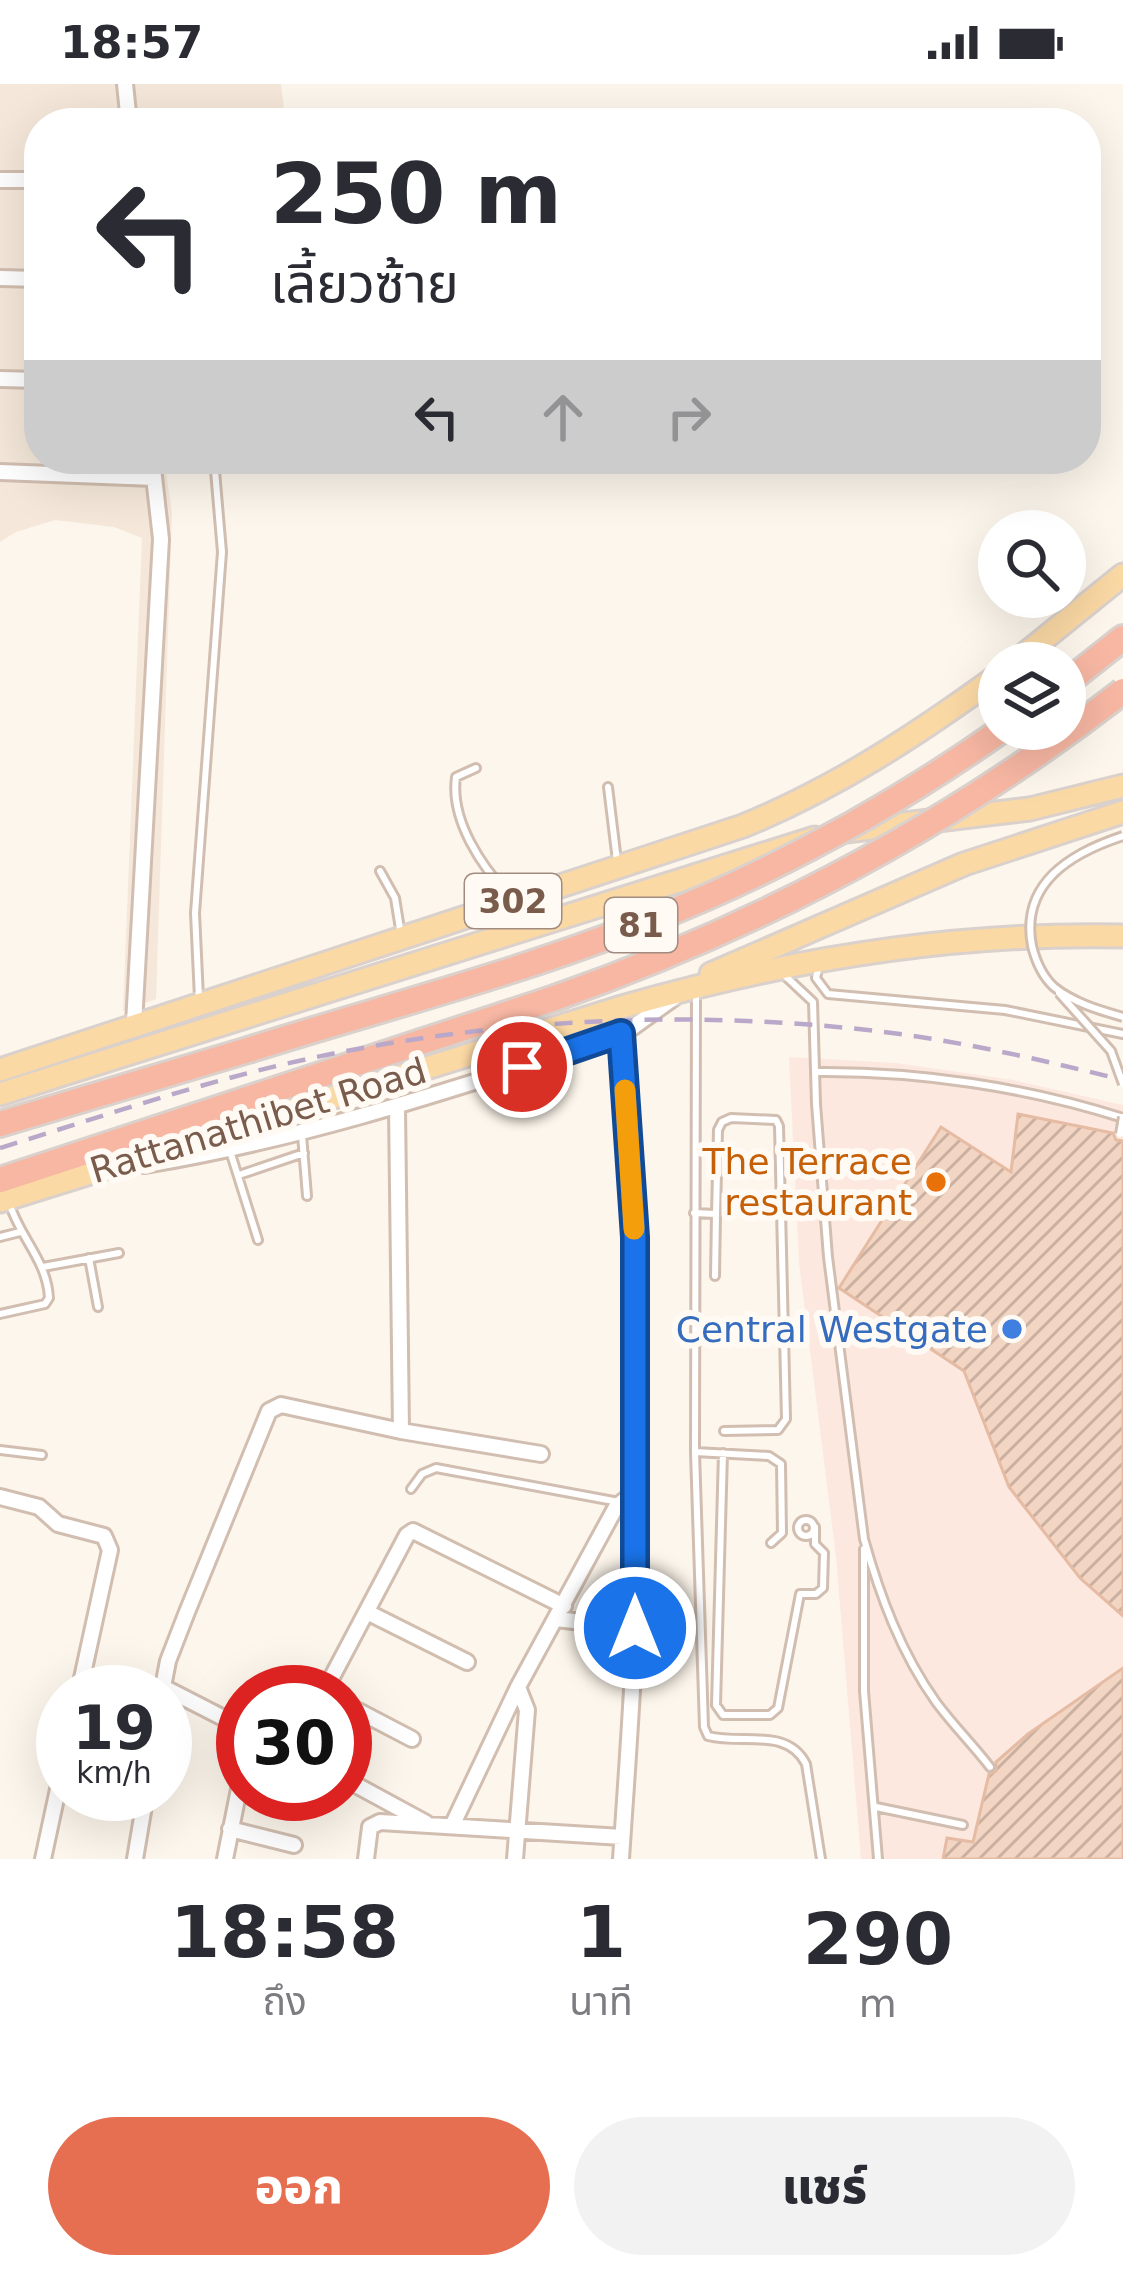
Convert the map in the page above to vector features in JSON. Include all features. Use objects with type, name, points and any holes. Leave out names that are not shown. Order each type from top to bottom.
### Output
[{"type":"highway","points":[[1086,667],[1123,638]]},
{"type":"highway","name":"81","points":[[3,1193],[689,948],[830,881],[987,788],[1123,691]]},
{"type":"highway","name":"81","points":[[0,1124],[600,939],[686,906],[815,844],[978,746]]},
{"type":"main road","points":[[1040,642],[1123,575]]},
{"type":"main road","name":"302","points":[[0,1070],[688,846],[794,805],[899,745],[978,689]]},
{"type":"main road","points":[[0,1094],[775,848],[847,831],[1045,807],[1123,786]]},
{"type":"main road","points":[[655,998],[934,877],[1123,812]]},
{"type":"main road","points":[[655,998],[820,960],[973,939],[1123,936]]},
{"type":"main road","name":"Rattanathibet Road","points":[[3,1193],[85,1174],[655,998]]},
{"type":"street","points":[[51,474],[154,478]]},
{"type":"street","points":[[134,1024],[161,539],[154,474]]},
{"type":"street","points":[[85,1174],[302,1135],[397,1107],[621,1033],[690,989]]},
{"type":"street","points":[[621,1033],[635,1237],[636,1491],[635,1628],[621,1859]]},
{"type":"street","points":[[397,1107],[401,1431]]},
{"type":"street","points":[[170,1665],[269,1411],[281,1405],[541,1454]]},
{"type":"street","points":[[452,1826],[518,1687],[619,1502],[636,1491]]},
{"type":"street","points":[[0,1497],[39,1507],[58,1524],[104,1536],[109,1542],[85,1665]]},
{"type":"street","points":[[339,1665],[407,1535],[413,1532],[560,1612],[635,1628]]},
{"type":"street","points":[[367,1612],[467,1662]]},
{"type":"street","points":[[515,1859],[527,1710],[518,1687]]},
{"type":"street","points":[[372,1718],[412,1739]]},
{"type":"street","points":[[372,1793],[431,1825]]},
{"type":"street","points":[[43,1859],[51,1821]]},
{"type":"street","points":[[135,1859],[141,1821]]},
{"type":"street","points":[[225,1859],[232,1821]]},
{"type":"street","points":[[366,1859],[373,1824],[622,1837]]},
{"type":"street","points":[[230,1828],[294,1845]]},
{"type":"lane","points":[[200,1002],[195,913],[222,552],[215,474]]},
{"type":"lane","points":[[476,768],[456,777],[464,827],[485,867],[515,900]]},
{"type":"lane","points":[[608,787],[618,867]]},
{"type":"lane","points":[[1123,836],[1081,851],[1061,864],[1033,907],[1031,938],[1036,962],[1111,1051],[1123,1084]]},
{"type":"lane","points":[[380,871],[395,898],[401,937]]},
{"type":"lane","points":[[820,960],[816,978],[828,994],[1005,1010],[1123,1034]]},
{"type":"lane","points":[[777,969],[813,1002],[828,1257],[864,1539],[864,1691],[878,1859]]},
{"type":"lane","points":[[1052,985],[1085,1004],[1123,1017]]},
{"type":"lane","points":[[690,989],[695,1452],[704,1727],[709,1736],[719,1739],[780,1740],[800,1751],[821,1859]]},
{"type":"lane","points":[[817,1072],[868,1072],[971,1084],[1123,1118],[1120,1134]]},
{"type":"lane","points":[[715,1276],[720,1125],[731,1118],[776,1120],[786,1419],[778,1430],[724,1431]]},
{"type":"lane","points":[[302,1135],[307,1196]]},
{"type":"lane","points":[[230,1150],[258,1240]]},
{"type":"lane","points":[[238,1174],[304,1154]]},
{"type":"lane","points":[[0,1314],[45,1304],[50,1290],[43,1267],[3,1193]]},
{"type":"lane","points":[[694,1214],[716,1214]]},
{"type":"lane","points":[[0,1237],[20,1232]]},
{"type":"lane","points":[[694,1239],[716,1239]]},
{"type":"lane","points":[[43,1267],[119,1252]]},
{"type":"lane","points":[[89,1258],[98,1307]]},
{"type":"lane","points":[[0,1450],[42,1455]]},
{"type":"lane","points":[[695,1452],[769,1456],[778,1461],[783,1468],[782,1533],[771,1543]]},
{"type":"lane","points":[[723,1454],[716,1705],[723,1714],[770,1714],[778,1708],[800,1594],[816,1594],[823,1588],[824,1552],[814,1544],[814,1527],[806,1520],[782,1516]]},
{"type":"lane","points":[[411,1489],[422,1474],[436,1468],[619,1502]]},
{"type":"lane","points":[[806,1520],[798,1526],[801,1534],[812,1534],[814,1527]]},
{"type":"lane","points":[[864,1539],[877,1585],[915,1668],[990,1767]]},
{"type":"lane","points":[[876,1807],[963,1825]]},
{"type":"shaded area","points":[[0,84],[281,84],[284,108],[24,108],[24,474],[166,474],[172,512],[156,999],[123,1011],[142,538],[114,527],[55,520],[0,542]]},
{"type":"shaded area","points":[[789,1057],[896,1063],[1013,1080],[1123,1105],[1123,1859],[861,1859],[836,1557],[799,1263]]},
{"type":"building","name":"Central Westgate","points":[[1018,1114],[1113,1133],[1123,1141],[1123,1616],[1080,1578],[1009,1487],[964,1371],[839,1288],[941,1127],[1011,1172]]},
{"type":"building","points":[[1123,1668],[1123,1859],[943,1859],[947,1838],[973,1842],[996,1762]]},
{"type":"railway","points":[[0,1148],[189,1089],[330,1054],[409,1040],[570,1023],[732,1020],[892,1033],[979,1047],[1123,1080]]},
{"type":"slow traffic","points":[[625,1090],[634,1229]]},
{"type":"place","name":"The Terrace restaurant","points":[[936,1182]]},
{"type":"place","name":"Central Westgate","points":[[1012,1329]]},
{"type":"route","points":[[522,1067],[621,1033],[635,1237],[635,1628]]}]
